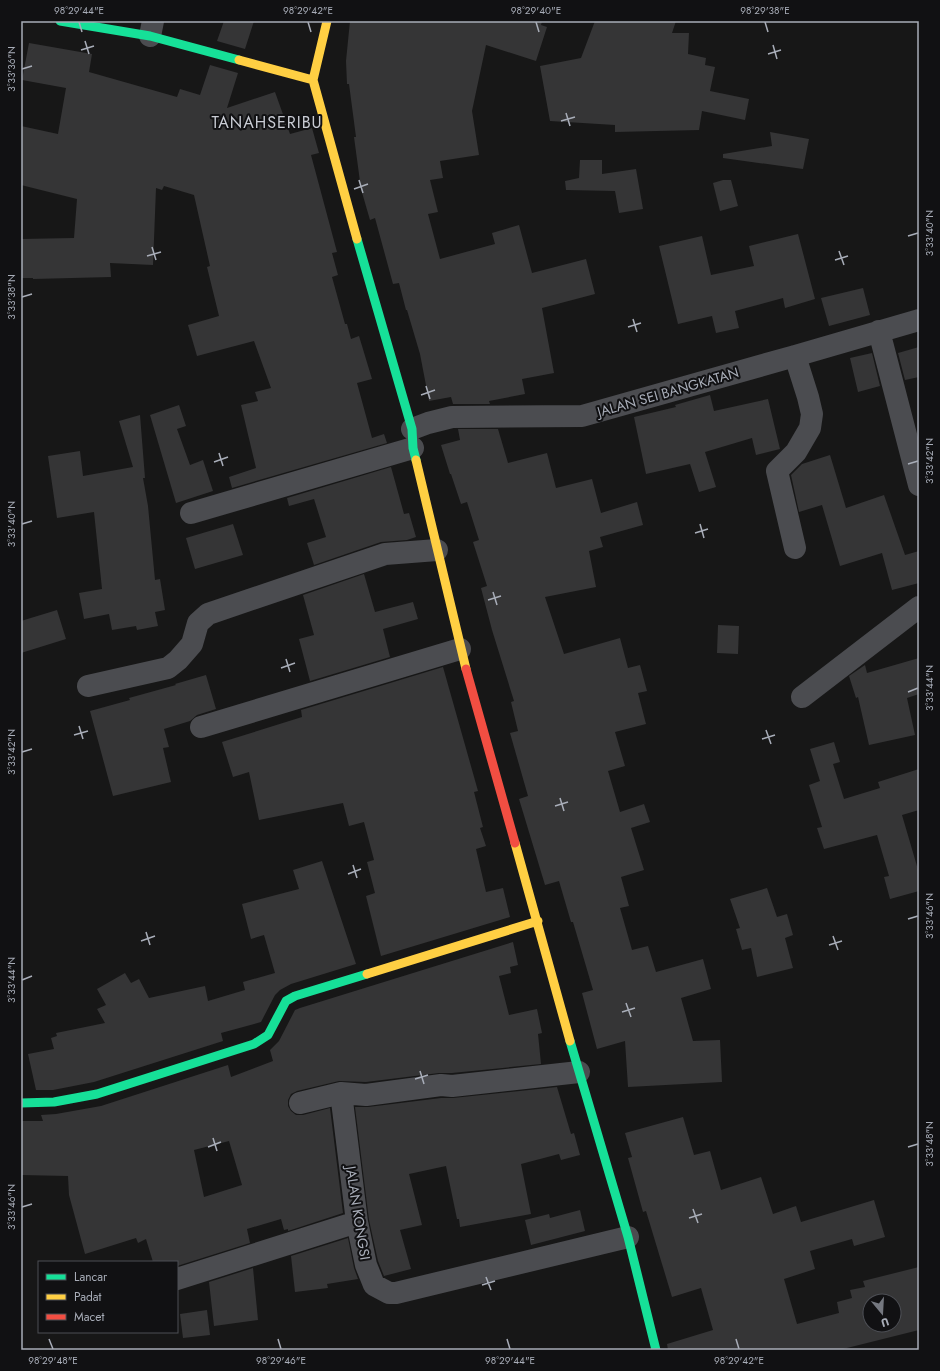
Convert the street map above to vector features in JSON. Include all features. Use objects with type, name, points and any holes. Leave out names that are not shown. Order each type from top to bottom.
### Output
[{"type":"main road","points":[[60,21],[151,28],[313,80]]},
{"type":"main road","points":[[327,21],[313,80],[413,438],[447,600],[460,650],[538,921],[579,1072],[628,1237],[656,1350]]},
{"type":"main road","points":[[21,1103],[54,1102],[97,1094],[254,1044],[268,1035],[286,1001],[295,996],[538,921]]},
{"type":"street","name":"JALAN SEI BANGKATAN","points":[[191,513],[413,438],[428,423],[452,417],[582,416],[919,320]]},
{"type":"street","points":[[879,331],[919,485]]},
{"type":"street","points":[[794,356],[808,397],[812,414],[810,428],[796,452],[777,471],[795,548]]},
{"type":"street","points":[[88,686],[168,668],[178,660],[192,644],[198,623],[208,614],[385,554],[437,550]]},
{"type":"street","points":[[802,697],[919,607]]},
{"type":"street","points":[[201,727],[460,650]]},
{"type":"street","points":[[300,1103],[342,1093],[366,1095],[441,1085],[452,1086],[579,1072]]},
{"type":"street","name":"JALAN KONGSI","points":[[342,1093],[357,1222],[366,1265],[374,1286],[389,1293],[396,1293],[628,1237]]},
{"type":"street","points":[[178,1279],[357,1222]]},
{"type":"building","points":[[224,21],[254,21],[245,49],[217,41]]},
{"type":"building","points":[[350,21],[542,21],[541,25],[547,27],[536,61],[486,45],[472,111],[479,155],[440,161],[443,178],[430,180],[438,212],[428,214],[440,259],[495,244],[492,233],[519,225],[532,273],[586,259],[595,294],[542,308],[554,373],[522,379],[525,394],[489,401],[490,404],[453,404],[451,397],[429,401],[420,354],[399,283],[393,284],[375,218],[370,220],[361,189],[349,84],[347,84],[346,61]]},
{"type":"building","points":[[595,21],[676,21],[672,33],[689,33],[688,54],[706,58],[705,65],[715,67],[710,91],[749,99],[745,120],[702,111],[699,130],[615,132],[615,125],[550,121],[540,66],[581,58]]},
{"type":"building","points":[[29,43],[92,54],[89,72],[177,97],[180,89],[200,95],[210,65],[238,73],[227,108],[275,92],[290,134],[312,128],[319,153],[311,155],[337,252],[332,253],[338,275],[332,277],[345,324],[347,324],[351,339],[359,336],[372,379],[357,383],[372,438],[384,434],[387,443],[232,488],[229,477],[256,468],[241,405],[258,401],[255,392],[271,388],[254,341],[197,356],[188,325],[219,316],[207,267],[210,266],[194,195],[164,186],[162,190],[156,188],[153,265],[110,263],[111,277],[21,278],[21,239],[74,238],[77,199],[21,185],[21,126],[58,134],[66,88],[22,80]]},
{"type":"building","points":[[770,132],[809,139],[803,169],[723,158],[723,154],[772,146]]},
{"type":"building","points":[[580,160],[602,160],[602,174],[636,169],[643,209],[619,213],[615,191],[566,190],[565,181],[579,178]]},
{"type":"building","points":[[723,180],[731,180],[738,206],[720,211],[713,183]]},
{"type":"building","points":[[798,234],[815,299],[785,308],[783,298],[735,311],[739,328],[716,333],[712,316],[678,324],[659,246],[702,236],[711,275],[754,266],[749,246]]},
{"type":"building","points":[[863,288],[870,315],[829,326],[821,298]]},
{"type":"building","points":[[919,347],[919,377],[905,380],[898,353]]},
{"type":"building","points":[[872,353],[880,386],[858,392],[850,358]]},
{"type":"building","points":[[710,395],[714,411],[768,399],[780,449],[756,455],[752,438],[705,452],[716,487],[699,492],[690,464],[646,474],[634,417],[676,407],[675,405]]},
{"type":"building","points":[[179,405],[186,426],[177,429],[190,465],[203,460],[213,491],[176,503],[150,415]]},
{"type":"building","points":[[140,415],[145,478],[143,478],[148,506],[155,580],[160,579],[165,610],[155,612],[158,626],[137,630],[136,626],[112,630],[109,614],[84,619],[79,593],[102,589],[94,512],[57,518],[48,456],[80,451],[83,476],[133,467],[119,421]]},
{"type":"building","points":[[458,429],[498,429],[508,463],[547,453],[556,488],[592,479],[601,513],[637,502],[643,525],[600,537],[603,547],[589,551],[596,587],[545,597],[564,654],[620,638],[628,668],[640,665],[647,691],[638,693],[646,724],[615,732],[625,766],[608,771],[620,812],[644,804],[650,822],[631,828],[644,870],[621,877],[629,906],[620,908],[632,950],[648,946],[656,972],[703,959],[711,989],[681,998],[693,1041],[720,1040],[722,1082],[628,1087],[625,1041],[597,1049],[582,993],[593,990],[573,922],[571,922],[559,881],[545,885],[519,799],[528,796],[510,733],[518,731],[511,702],[514,701],[492,630],[481,588],[487,586],[473,542],[479,540],[467,502],[461,504],[441,445],[460,440]]},
{"type":"building","points":[[830,455],[846,508],[884,495],[905,555],[919,551],[919,583],[892,590],[882,553],[840,566],[822,505],[799,512],[791,475],[802,464]]},
{"type":"building","points":[[391,467],[404,514],[409,513],[416,537],[407,540],[381,542],[314,565],[307,543],[326,537],[314,499],[289,506],[287,498]]},
{"type":"building","points":[[233,524],[243,555],[195,569],[186,538]]},
{"type":"building","points":[[364,574],[375,612],[413,602],[418,619],[383,629],[390,657],[310,681],[299,639],[314,635],[303,595]]},
{"type":"building","points":[[57,610],[66,639],[21,653],[21,621]]},
{"type":"building","points":[[718,625],[739,626],[738,654],[717,653]]},
{"type":"building","points":[[919,658],[919,694],[907,698],[915,735],[869,745],[858,697],[856,698],[849,676],[865,665],[867,673]]},
{"type":"building","points":[[443,667],[478,791],[474,792],[483,827],[480,828],[486,846],[476,849],[486,892],[503,888],[510,917],[381,956],[366,896],[375,893],[367,862],[374,860],[364,822],[349,826],[343,803],[259,820],[249,772],[233,777],[222,742],[302,717],[301,710]]},
{"type":"building","points":[[206,675],[216,709],[197,715],[190,721],[164,729],[169,747],[163,748],[171,782],[113,796],[90,711],[130,700],[129,698]]},
{"type":"building","points":[[834,742],[840,762],[833,764],[844,799],[880,788],[878,782],[919,769],[919,810],[902,815],[919,873],[919,891],[890,899],[884,877],[889,876],[877,835],[824,849],[817,828],[822,827],[809,785],[820,781],[810,749]]},
{"type":"building","points":[[322,861],[356,964],[291,984],[280,990],[275,995],[261,1022],[221,1033],[223,1041],[94,1082],[53,1090],[36,1090],[28,1054],[54,1049],[51,1038],[57,1036],[56,1033],[105,1023],[97,1009],[106,1005],[97,989],[125,973],[131,983],[139,979],[149,998],[205,986],[208,1001],[245,990],[243,982],[275,973],[264,935],[251,939],[242,904],[299,889],[293,870]]},
{"type":"building","points":[[767,888],[777,917],[787,914],[793,935],[785,938],[793,968],[757,977],[751,948],[742,950],[736,929],[740,928],[730,899]]},
{"type":"building","points":[[513,942],[518,965],[510,967],[511,973],[499,976],[509,1015],[537,1009],[542,1033],[538,1034],[541,1064],[439,1073],[366,1082],[339,1081],[297,1091],[291,1094],[288,1100],[288,1106],[296,1115],[303,1115],[330,1108],[343,1213],[288,1231],[288,1229],[284,1230],[281,1219],[247,1229],[250,1243],[178,1266],[178,1261],[153,1261],[146,1239],[138,1243],[136,1238],[85,1254],[69,1195],[68,1176],[21,1175],[21,1121],[43,1121],[41,1115],[56,1114],[101,1106],[228,1065],[231,1077],[273,1061],[270,1050],[279,1041],[295,1010]],"holes":[[[229,1141],[242,1185],[204,1197],[194,1150]]]},
{"type":"building","points":[[557,1087],[571,1134],[574,1133],[580,1155],[561,1160],[559,1154],[521,1164],[531,1214],[460,1227],[446,1166],[409,1174],[422,1225],[400,1230],[411,1269],[384,1276],[378,1261],[369,1220],[355,1107],[368,1107],[441,1098]]},
{"type":"building","points":[[683,1117],[694,1155],[710,1151],[721,1190],[761,1177],[773,1214],[796,1206],[801,1222],[874,1200],[885,1237],[854,1246],[852,1239],[810,1251],[815,1269],[784,1279],[797,1324],[839,1313],[837,1302],[852,1298],[850,1290],[865,1287],[863,1281],[919,1267],[919,1330],[839,1350],[668,1350],[667,1344],[713,1330],[701,1288],[672,1297],[646,1211],[643,1212],[628,1158],[632,1157],[625,1133]]},
{"type":"building","points":[[580,1210],[585,1231],[531,1245],[525,1220],[549,1214],[550,1218]]},
{"type":"building","points":[[348,1238],[354,1268],[358,1279],[327,1284],[328,1288],[295,1292],[291,1256]]},
{"type":"building","points":[[253,1268],[258,1320],[214,1326],[209,1282]]},
{"type":"building","points":[[207,1310],[210,1335],[183,1338],[180,1314]]},
{"type":"traffic: fast","points":[[60,21],[150,36],[239,60]]},
{"type":"traffic: fast","points":[[357,239],[412,429],[413,448],[416,460]]},
{"type":"traffic: fast","points":[[21,1103],[54,1102],[97,1094],[254,1044],[268,1035],[286,1001],[295,996],[367,974]]},
{"type":"traffic: fast","points":[[570,1041],[628,1237],[656,1350]]},
{"type":"traffic: slow","points":[[327,21],[313,80],[357,239]]},
{"type":"traffic: slow","points":[[239,60],[313,80]]},
{"type":"traffic: slow","points":[[416,460],[466,669]]},
{"type":"traffic: slow","points":[[515,843],[570,1041]]},
{"type":"traffic: slow","points":[[367,974],[538,921]]},
{"type":"traffic: jam","points":[[466,669],[515,843]]},
{"type":"district","name":"TANAHSERIBU","points":[[267,122]]}]
